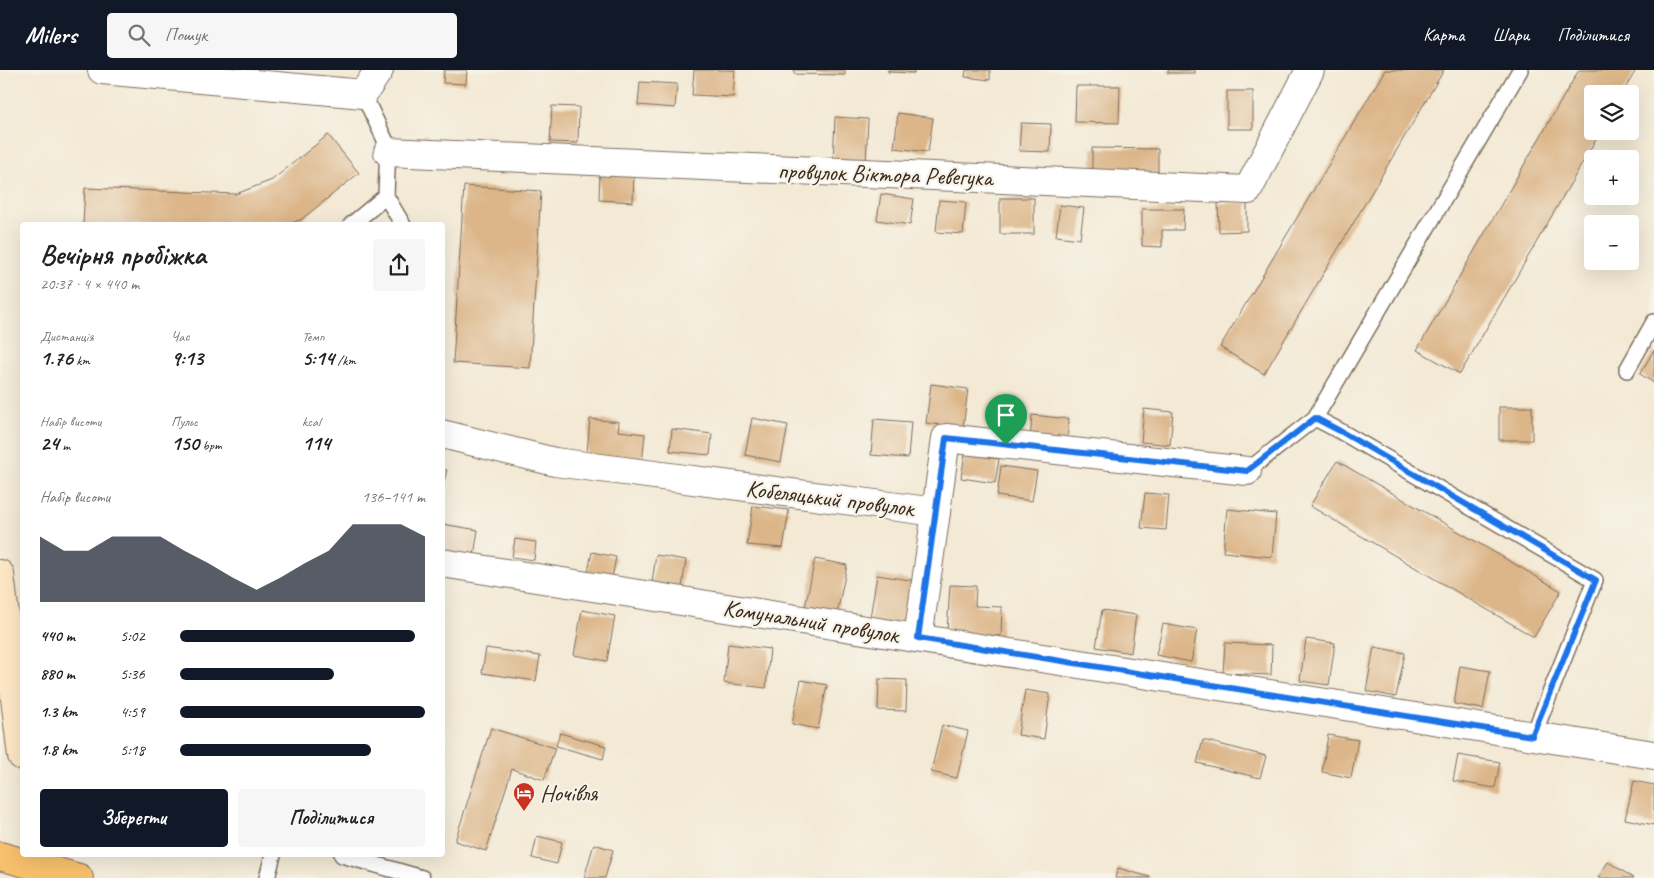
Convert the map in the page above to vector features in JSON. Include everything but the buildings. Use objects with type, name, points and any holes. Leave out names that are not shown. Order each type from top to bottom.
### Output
[{"type":"highway","points":[[0,856],[36,860],[79,878]]},
{"type":"street","points":[[102,70],[363,94],[379,70]]},
{"type":"street","name":"провулок Віктора Ревегука","points":[[388,152],[1248,190],[1310,70]]},
{"type":"street","name":"Кобеляцький провулок","points":[[445,429],[555,462],[936,512],[946,438],[1247,471]]},
{"type":"street","points":[[918,638],[936,512]]},
{"type":"street","name":"Комунальний провулок","points":[[445,563],[1654,755]]},
{"type":"street","points":[[1,588],[20,740]]},
{"type":"lane","points":[[1247,471],[1315,418],[1520,70]]},
{"type":"lane","points":[[363,94],[388,146],[386,196],[401,222]]},
{"type":"lane","points":[[355,222],[386,196]]},
{"type":"lane","points":[[1627,370],[1654,322]]},
{"type":"lane","points":[[1315,418],[1596,580],[1532,736]]},
{"type":"lane","points":[[266,878],[272,857]]},
{"type":"lane","points":[[349,857],[422,878]]},
{"type":"place","name":"Ночівля","points":[[524,812]]},
{"type":"route","points":[[1315,418],[1596,580],[1532,736],[918,638],[946,438],[1006,445],[1247,471],[1315,418]]}]
